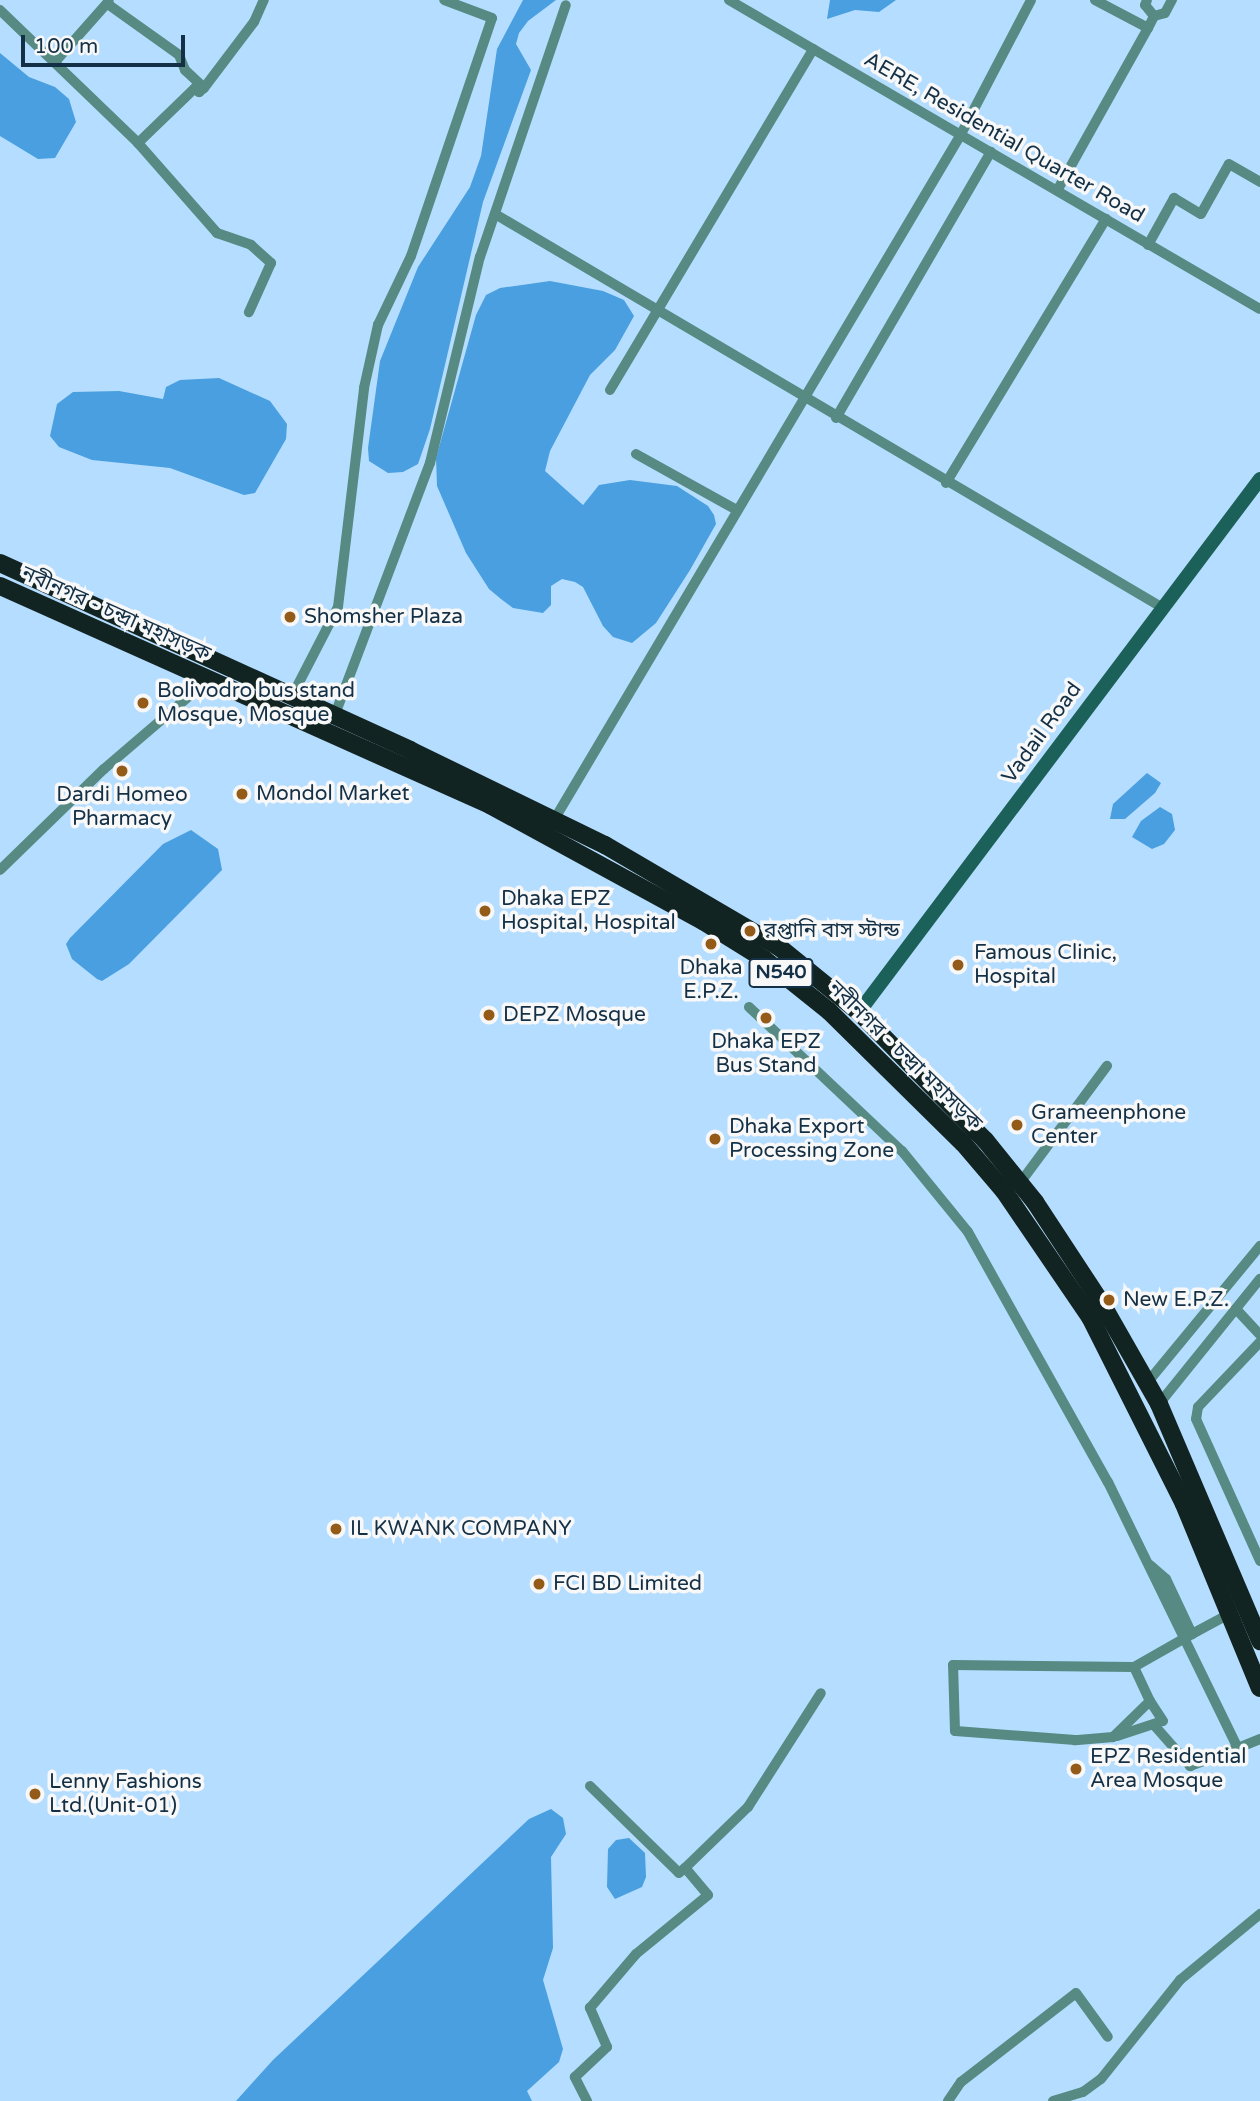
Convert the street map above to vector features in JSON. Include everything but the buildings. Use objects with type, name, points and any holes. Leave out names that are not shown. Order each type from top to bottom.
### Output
[{"type":"highway","name":"নবীনগর - চন্দ্রা মহাসড়ক","points":[[0,563],[554,820],[723,911],[779,947],[859,1013],[931,1081],[1020,1182],[1102,1304],[1158,1404],[1260,1641]]},
{"type":"highway","name":"নবীনগর - চন্দ্রা মহাসড়ক","points":[[0,586],[423,774],[546,835],[703,920],[764,959],[829,1011],[963,1143],[1004,1191],[1090,1317],[1144,1419],[1231,1613],[1260,1688]]},
{"type":"street","points":[[138,142],[195,88],[199,92],[204,88],[254,23],[264,0]]},
{"type":"street","points":[[290,698],[338,607],[364,388],[378,325],[411,256],[492,18],[444,0]]},
{"type":"street","name":"AERE, Residential Quarter Road","points":[[729,0],[960,136],[1058,189],[1148,245],[1260,309]]},
{"type":"street","points":[[554,820],[735,509],[960,136],[1031,0]]},
{"type":"street","points":[[1095,0],[1148,28]]},
{"type":"street","points":[[1147,0],[1145,5],[1154,16]]},
{"type":"street","points":[[1058,189],[1154,16],[1165,13],[1172,0]]},
{"type":"street","points":[[55,62],[109,2],[179,55],[185,70],[204,88]]},
{"type":"street","points":[[334,717],[430,463],[495,214],[567,2]]},
{"type":"street","points":[[0,10],[138,142],[217,233],[251,246],[271,263],[249,312]]},
{"type":"street","points":[[610,390],[813,49]]},
{"type":"street","points":[[836,418],[991,152]]},
{"type":"street","points":[[1148,245],[1174,198],[1201,214],[1229,164],[1260,182]]},
{"type":"street","points":[[495,214],[946,483],[1163,608]]},
{"type":"street","points":[[946,483],[1106,219]]},
{"type":"street","points":[[636,454],[735,509]]},
{"type":"street","name":"Vadail Road","points":[[859,1013],[1260,479]]},
{"type":"street","points":[[0,870],[104,769],[208,680]]},
{"type":"street","points":[[749,1007],[902,1151],[968,1232],[1070,1412],[1147,1563],[1166,1579],[1188,1636],[1238,1748]]},
{"type":"street","points":[[1020,1182],[1107,1066]]},
{"type":"street","points":[[1147,1383],[1260,1246]]},
{"type":"street","points":[[1158,1404],[1260,1279]]},
{"type":"street","points":[[1236,1309],[1260,1335]]},
{"type":"street","points":[[1260,1342],[1198,1407],[1196,1419],[1260,1561]]},
{"type":"street","points":[[1134,1667],[1150,1701],[1163,1720],[1154,1725],[1113,1737],[1075,1740],[955,1731],[953,1665],[1134,1667],[1231,1613]]},
{"type":"street","points":[[590,1786],[679,1874],[748,1807],[821,1693]]},
{"type":"street","points":[[1113,1737],[1150,1701]]},
{"type":"street","points":[[1154,1725],[1190,1766],[1260,1739]]},
{"type":"street","points":[[587,2101],[575,2077],[607,2047],[590,2008],[636,1954],[708,1895],[685,1868]]},
{"type":"street","points":[[1053,2101],[1083,2092],[1101,2080],[1180,1980],[1260,1914]]},
{"type":"street","points":[[948,2101],[961,2082],[1076,1993],[1108,2036]]},
{"type":"water","points":[[523,0],[556,0],[528,21],[519,33],[516,44],[531,70],[483,202],[430,429],[418,464],[403,472],[388,473],[369,461],[368,448],[380,361],[418,267],[470,187],[481,156],[497,49]]},
{"type":"water","points":[[830,0],[896,0],[879,12],[855,10],[827,19]]},
{"type":"water","points":[[0,53],[29,77],[55,87],[69,99],[76,122],[55,158],[38,159],[0,136]]},
{"type":"water","points":[[550,281],[603,291],[624,300],[634,316],[615,350],[590,375],[550,451],[545,471],[583,505],[599,485],[630,480],[677,486],[708,506],[714,515],[716,524],[690,570],[656,623],[632,643],[613,637],[603,626],[583,587],[575,582],[562,579],[551,586],[551,605],[543,613],[513,608],[501,599],[489,589],[466,553],[437,486],[436,458],[476,315],[486,295],[500,288]]},
{"type":"water","points":[[219,378],[270,401],[287,424],[286,439],[255,493],[244,495],[170,468],[92,460],[59,447],[50,436],[57,404],[73,392],[119,391],[163,399],[166,387],[180,380]]},
{"type":"water","points":[[1147,773],[1161,783],[1155,793],[1125,819],[1110,819],[1113,804]]},
{"type":"water","points":[[1160,807],[1172,814],[1175,830],[1164,844],[1152,849],[1132,837],[1141,821]]},
{"type":"water","points":[[191,830],[218,849],[222,870],[129,964],[102,981],[97,979],[72,959],[66,944],[163,844]]},
{"type":"water","points":[[551,1809],[563,1818],[566,1834],[551,1857],[553,1948],[543,1980],[563,2049],[559,2062],[527,2091],[532,2101],[236,2101],[273,2060],[529,1819]]},
{"type":"water","points":[[629,1838],[645,1853],[646,1877],[642,1887],[615,1899],[607,1887],[608,1849],[616,1840]]},
{"type":"place","name":"Shomsher Plaza","points":[[290,617]]},
{"type":"place","name":"Bolivodro bus stand Mosque, Mosque","points":[[143,703]]},
{"type":"place","name":"Dardi Homeo Pharmacy","points":[[122,771]]},
{"type":"place","name":"Mondol Market","points":[[242,794]]},
{"type":"place","name":"Dhaka EPZ Hospital, Hospital","points":[[485,911]]},
{"type":"place","name":"রপ্তানি বাস স্টান্ড","points":[[750,931]]},
{"type":"place","name":"Dhaka E.P.Z.","points":[[711,944]]},
{"type":"place","name":"Famous Clinic, Hospital","points":[[958,965]]},
{"type":"place","name":"DEPZ Mosque","points":[[489,1015]]},
{"type":"place","name":"Dhaka EPZ Bus Stand","points":[[766,1018]]},
{"type":"place","name":"Grameenphone Center","points":[[1017,1125]]},
{"type":"place","name":"Dhaka Export Processing Zone","points":[[715,1139]]},
{"type":"place","name":"New E.P.Z.","points":[[1109,1300]]},
{"type":"place","name":"IL KWANK COMPANY","points":[[336,1529]]},
{"type":"place","name":"FCI BD Limited","points":[[539,1584]]},
{"type":"place","name":"EPZ Residential Area Mosque","points":[[1076,1769]]},
{"type":"place","name":"Lenny Fashions Ltd.(Unit-01)","points":[[35,1794]]}]
